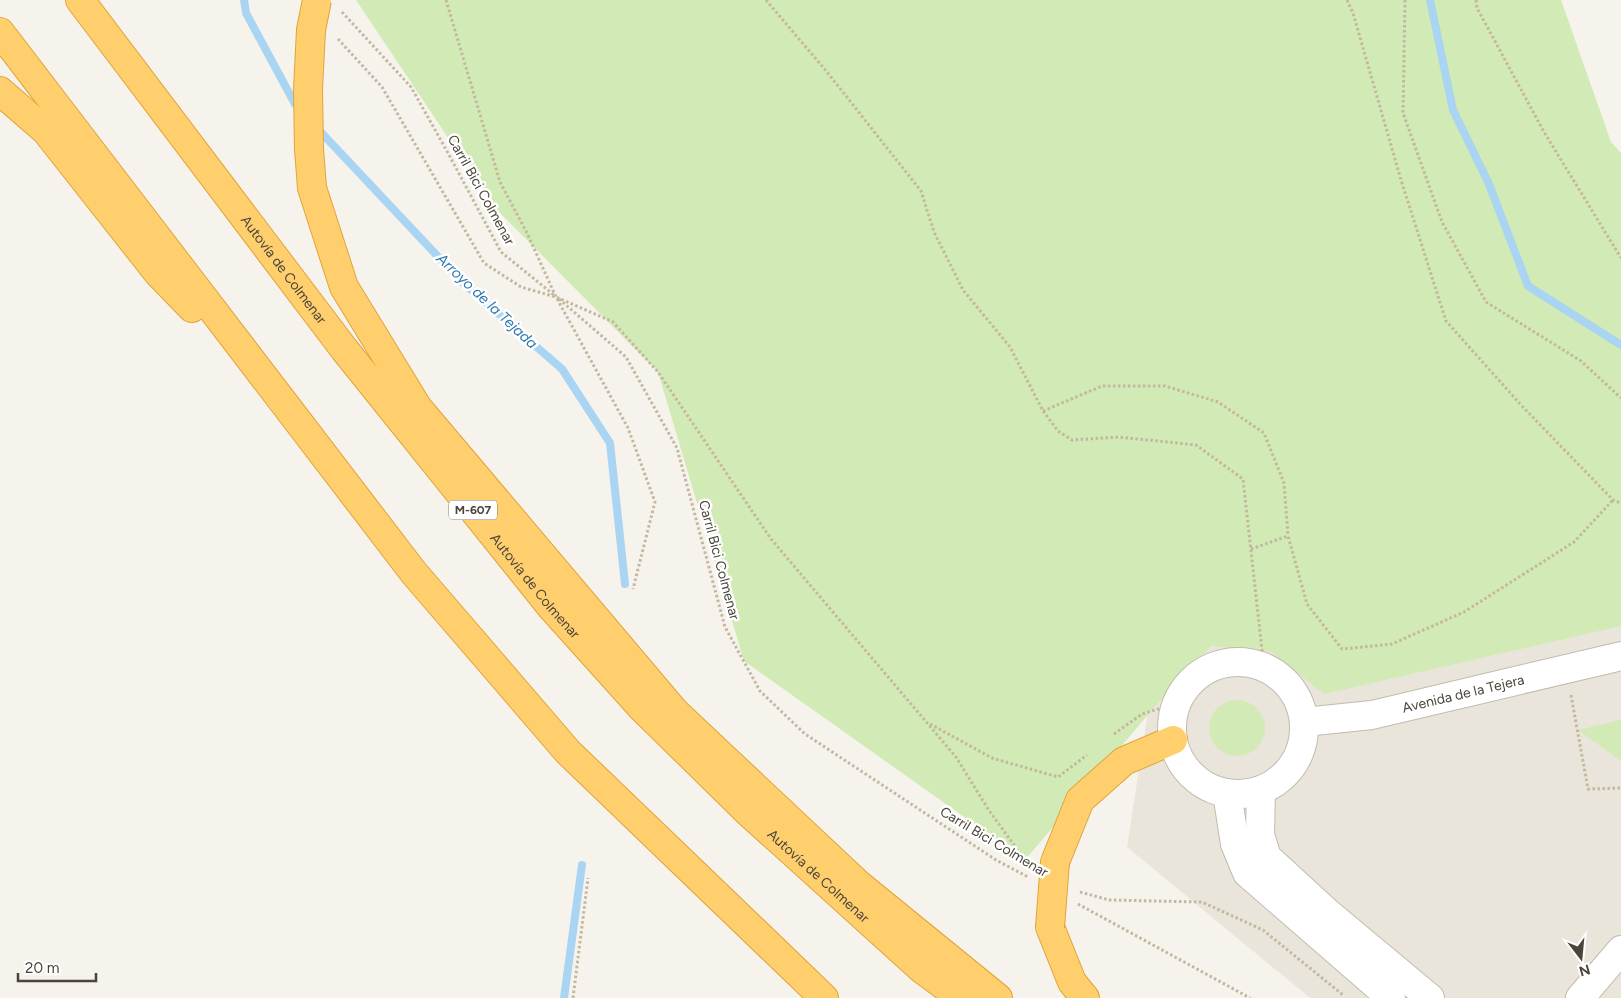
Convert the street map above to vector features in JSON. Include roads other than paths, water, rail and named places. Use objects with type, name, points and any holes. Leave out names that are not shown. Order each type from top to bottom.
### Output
[{"type":"highway","name":"Autovía de Colmenar","points":[[80,0],[344,349],[552,608],[641,707],[748,812],[924,970],[961,998]]},
{"type":"highway","points":[[329,4],[310,30],[308,89],[312,188],[344,287],[418,408],[675,712],[858,884],[998,998]]},
{"type":"highway","points":[[0,32],[414,573],[568,752],[824,998]]},
{"type":"highway","points":[[0,90],[46,131],[158,273],[270,386]]},
{"type":"highway","points":[[1086,998],[1072,982],[1050,927],[1056,862],[1080,800],[1124,761],[1173,740]]},
{"type":"highway","points":[[924,970],[979,998]]},
{"type":"street","name":"Avenida de la Tejera","points":[[1304,722],[1372,715],[1621,656]]},
{"type":"street","points":[[1234,662],[1256,664],[1276,674],[1292,690],[1302,710],[1304,722],[1304,734],[1300,752],[1291,768],[1278,781],[1261,790],[1244,794],[1227,794],[1210,788],[1194,778],[1180,761],[1173,740],[1173,718],[1180,697],[1194,679],[1213,667],[1234,662]]},
{"type":"street","points":[[1261,790],[1260,835],[1267,857],[1328,912],[1430,998]]},
{"type":"street","points":[[1227,794],[1235,844],[1247,873],[1391,998]]},
{"type":"street","points":[[1580,998],[1621,950]]},
{"type":"waterway","name":"Arroyo de la Tejada","points":[[244,0],[246,13],[295,104],[300,109]]},
{"type":"waterway","points":[[1430,0],[1453,110],[1489,184],[1528,286],[1621,345]]},
{"type":"waterway","name":"Arroyo de la Tejada","points":[[316,127],[461,281],[562,369],[610,443],[625,584]]},
{"type":"waterway","name":"Arroyo de la Tejada","points":[[564,998],[582,865]]}]
